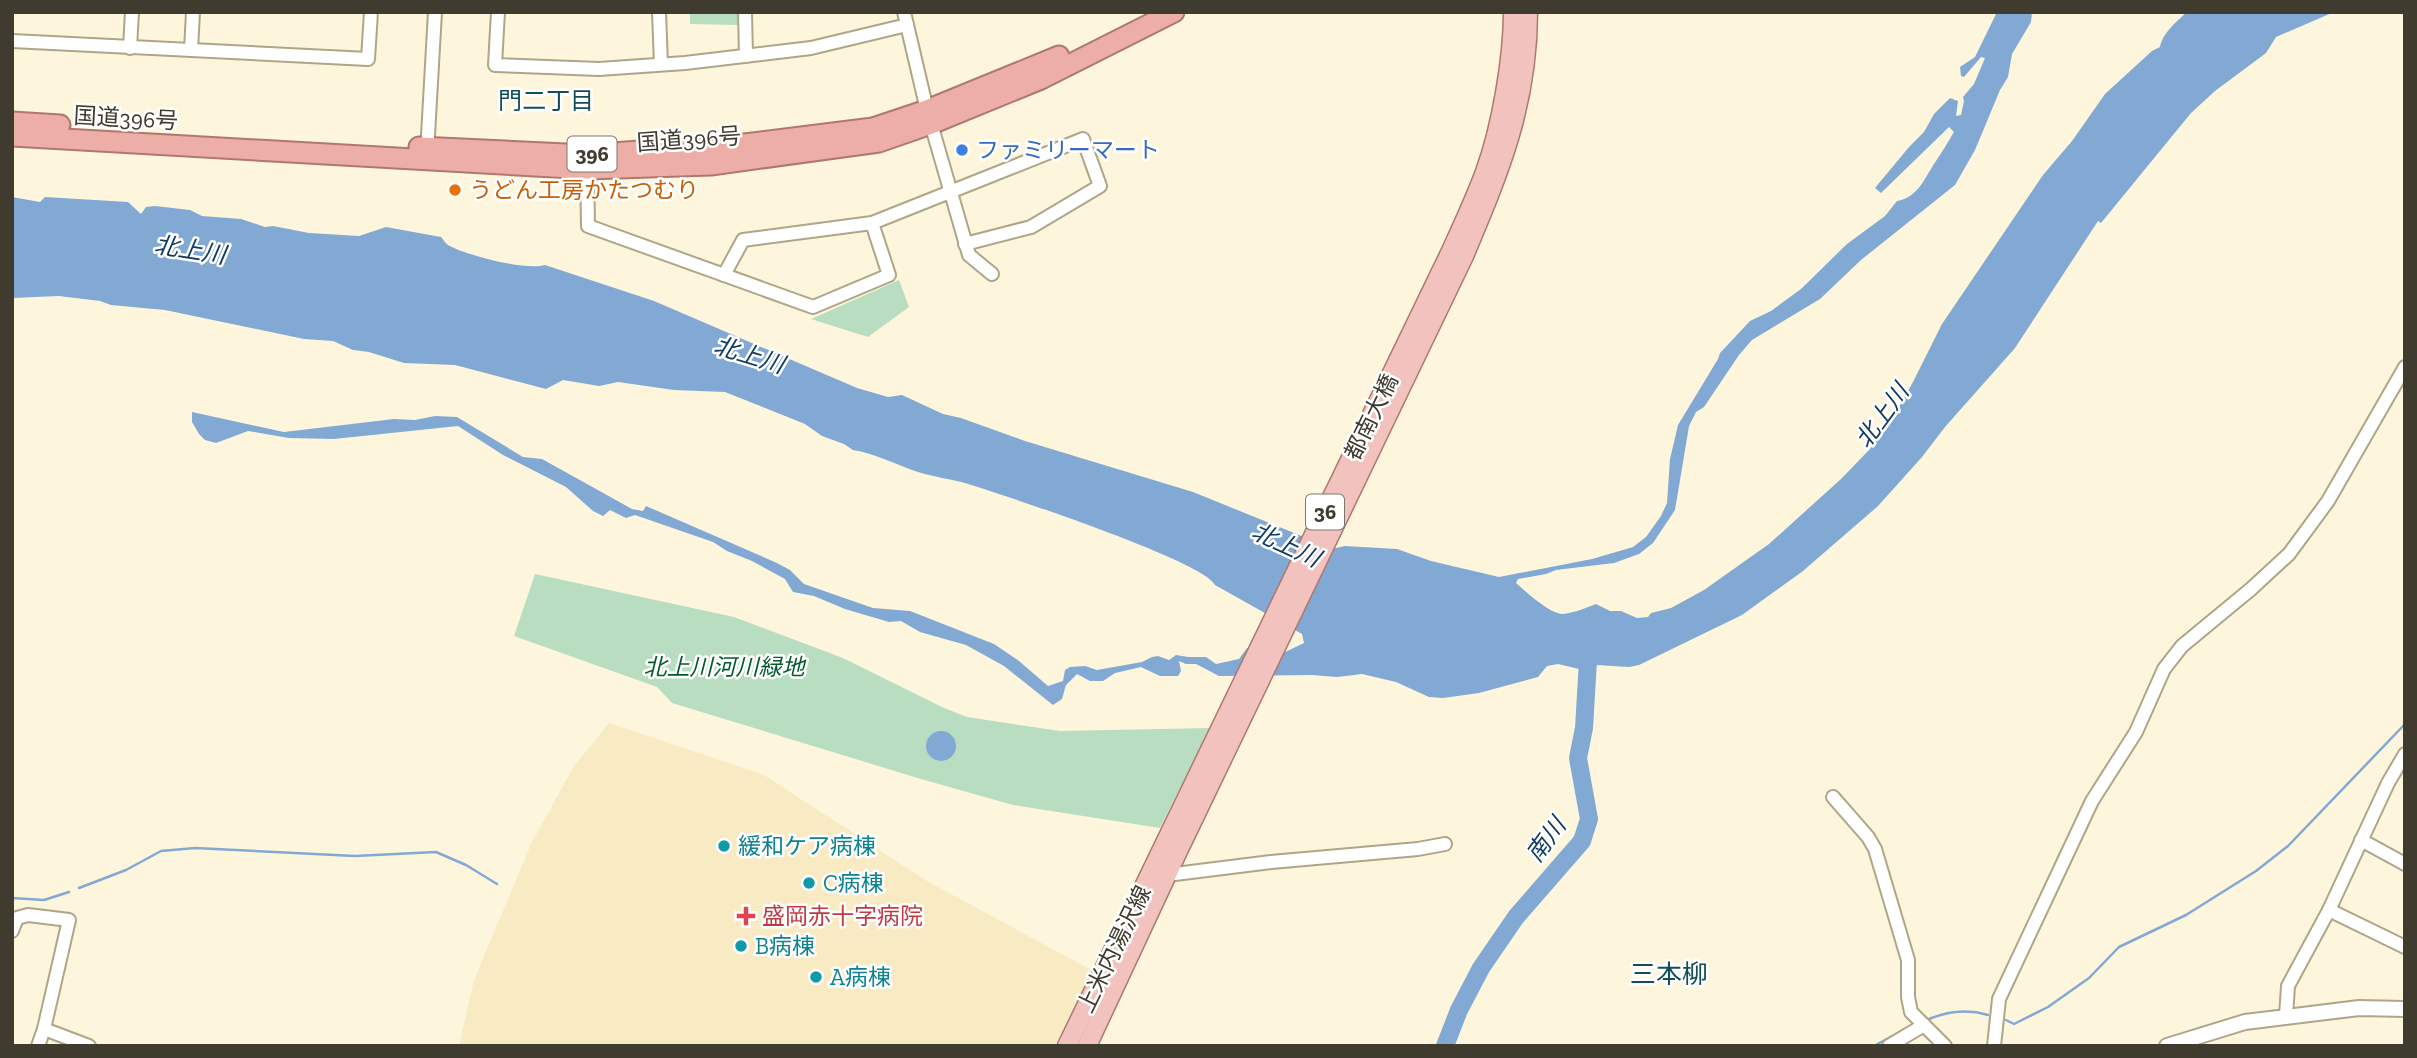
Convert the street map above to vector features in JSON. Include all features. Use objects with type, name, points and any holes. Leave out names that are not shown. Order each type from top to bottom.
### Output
[{"type":"highway","name":"国道396号","points":[[929,117],[1147,12]]},
{"type":"highway","name":"国道396号","points":[[12,136],[587,162],[665,149],[695,150],[873,128],[929,117],[1041,79],[1174,12]]},
{"type":"highway","name":"国道396号","points":[[12,122],[427,154]]},
{"type":"main road","name":"36","points":[[1492,172],[1513,12]]},
{"type":"main road","name":"36","points":[[1492,172],[1513,131],[1528,39],[1528,12]]},
{"type":"main road","name":"都南大橋","points":[[1170,852],[1451,251],[1492,172]]},
{"type":"main road","name":"上米内湯沢線","points":[[1087,1046],[1167,875],[1170,852]]},
{"type":"main road","name":"上米内湯沢線","points":[[1068,1046],[1170,852]]},
{"type":"street","points":[[130,48],[132,12]]},
{"type":"street","points":[[191,50],[193,12]]},
{"type":"street","points":[[12,41],[368,59],[371,12]]},
{"type":"street","points":[[427,154],[435,12]]},
{"type":"street","points":[[498,12],[495,65],[599,69],[811,48],[906,19],[929,117],[965,244],[969,255],[992,274]]},
{"type":"street","points":[[659,12],[661,64]]},
{"type":"street","points":[[745,12],[746,56]]},
{"type":"street","points":[[724,275],[743,240],[872,223],[1083,139],[1100,186],[1031,227],[965,244]]},
{"type":"street","points":[[587,162],[589,226],[813,307],[889,275],[872,223]]},
{"type":"street","points":[[1994,1046],[1999,999],[2092,801],[2136,732],[2164,669],[2182,646],[2289,554],[2328,501],[2405,367]]},
{"type":"street","points":[[2286,1016],[2288,986],[2329,909],[2388,783],[2405,754]]},
{"type":"street","points":[[1833,797],[1875,849],[1908,960],[1908,997],[1912,1013],[1945,1046]]},
{"type":"street","points":[[2361,840],[2405,864]]},
{"type":"street","points":[[1167,875],[1445,844]]},
{"type":"street","points":[[2329,909],[2405,947]]},
{"type":"street","points":[[12,931],[17,918],[28,915],[69,920],[38,1046]]},
{"type":"street","points":[[2167,1046],[2245,1022],[2359,1008],[2405,1009]]},
{"type":"street","points":[[1889,1046],[1924,1025]]},
{"type":"street","points":[[44,1029],[80,1044]]},
{"type":"shaded area","name":"盛岡赤十字病院","points":[[609,723],[764,775],[927,881],[1095,972],[1056,1046],[459,1046],[474,980],[531,844],[574,766]]},
{"type":"green space","points":[[690,12],[738,12],[738,25],[690,24]]},
{"type":"green space","points":[[899,280],[909,307],[868,337],[811,319]]},
{"type":"green space","name":"北上川河川緑地","points":[[535,574],[734,617],[843,658],[967,717],[1060,731],[1210,728],[1160,828],[1013,805],[672,703],[657,687],[514,636]]},
{"type":"water","name":"北上川","points":[[1997,12],[2032,12],[2031,22],[2012,54],[2008,77],[1975,150],[1955,185],[1861,260],[1820,299],[1752,340],[1739,355],[1704,407],[1696,412],[1689,426],[1675,510],[1653,543],[1639,554],[1614,563],[1556,570],[1518,579],[1516,583],[1538,602],[1563,614],[1596,604],[1610,611],[1621,611],[1637,618],[1648,617],[1651,613],[1671,608],[1704,590],[1769,544],[1869,450],[1890,423],[1942,324],[2043,175],[2072,141],[2105,94],[2152,51],[2160,47],[2179,19],[2187,12],[2334,12],[2276,37],[2266,53],[2215,91],[2191,113],[2101,223],[2098,221],[2015,348],[1878,506],[1803,571],[1742,615],[1639,665],[1597,665],[1579,669],[1558,664],[1547,666],[1538,677],[1479,693],[1443,698],[1429,697],[1396,682],[1362,674],[1337,677],[1219,676],[1196,664],[1179,661],[1181,671],[1178,676],[1160,676],[1141,667],[1115,673],[1103,681],[1090,681],[1077,674],[1066,685],[1062,699],[1053,705],[1004,666],[966,645],[920,632],[901,621],[889,622],[845,609],[814,596],[793,592],[785,579],[713,542],[635,515],[626,518],[610,510],[603,516],[593,511],[566,487],[503,455],[458,426],[334,439],[289,438],[248,431],[216,443],[205,440],[199,434],[192,422],[192,412],[284,432],[394,419],[457,417],[523,457],[542,459],[632,509],[643,511],[646,506],[777,563],[790,570],[804,584],[873,608],[910,611],[994,644],[1048,686],[1063,681],[1065,670],[1070,667],[1085,666],[1097,670],[1142,662],[1158,656],[1169,660],[1176,655],[1206,657],[1216,664],[1239,659],[1247,648],[1283,653],[1304,643],[1302,634],[1215,585],[1203,574],[1141,545],[965,483],[918,472],[853,450],[822,436],[805,424],[725,392],[674,390],[618,382],[599,386],[563,380],[546,389],[455,365],[404,363],[353,350],[333,341],[304,339],[165,310],[111,305],[59,296],[12,298],[12,197],[40,202],[45,197],[128,202],[141,214],[146,207],[155,206],[190,210],[202,216],[241,219],[265,227],[309,233],[359,236],[386,227],[441,237],[456,249],[481,257],[524,266],[545,265],[654,301],[857,388],[888,397],[902,395],[943,414],[1193,492],[1336,548],[1345,546],[1397,549],[1431,561],[1499,577],[1592,559],[1633,547],[1646,537],[1667,503],[1670,459],[1678,425],[1720,353],[1750,321],[1771,311],[1801,289],[1847,244],[1885,216],[1897,201],[1916,191],[1954,132],[1949,127],[1881,193],[1875,188],[1950,98],[1958,101],[1956,116],[1961,115],[1963,97],[1974,84],[1985,58],[1981,57],[1964,77],[1961,76],[1960,67],[1975,57]]},
{"type":"water","points":[[941,731],[947,732],[955,740],[955,752],[947,760],[941,761],[935,760],[927,752],[926,746],[927,740],[935,732]]},
{"type":"waterway","name":"南川","points":[[1445,1046],[1459,1010],[1481,968],[1516,917],[1582,841],[1589,819],[1578,758],[1584,728],[1588,661],[1594,643]]},
{"type":"waterway","points":[[2006,1020],[2014,1024],[2048,1007],[2089,978],[2119,947],[2186,915],[2256,871],[2288,846],[2405,724]]},
{"type":"waterway","points":[[79,888],[126,870],[161,851],[195,848],[355,856],[436,852],[466,865],[497,884]]},
{"type":"waterway","points":[[12,898],[44,900],[69,892]]},
{"type":"waterway","points":[[1929,1019],[1959,1012],[1988,1015]]},
{"type":"waterway","points":[[1874,1046],[1912,1025]]},
{"type":"place","name":"ファミリーマート","points":[[962,150]]},
{"type":"place","name":"うどん工房かたつむり","points":[[455,190]]},
{"type":"place","name":"緩和ケア病棟","points":[[724,846]]},
{"type":"place","name":"C病棟","points":[[809,883]]},
{"type":"place","name":"盛岡赤十字病院","points":[[746,916]]},
{"type":"place","name":"B病棟","points":[[741,946]]},
{"type":"place","name":"A病棟","points":[[816,977]]},
{"type":"district","name":"門二丁目","points":[[546,101]]},
{"type":"district","name":"三本柳","points":[[1669,974]]}]
